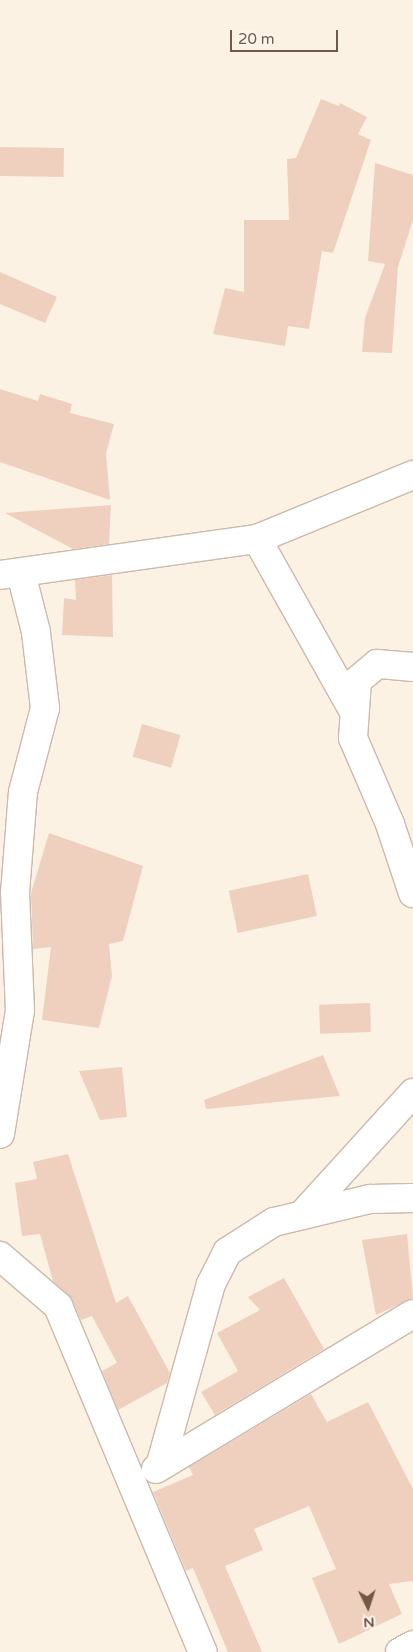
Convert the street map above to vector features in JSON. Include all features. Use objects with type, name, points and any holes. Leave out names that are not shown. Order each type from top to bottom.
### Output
[{"type":"street","points":[[0,1134],[10,1012],[15,894],[24,792],[45,708],[36,632],[10,574],[256,539],[413,475]]},
{"type":"street","points":[[256,539],[354,712]]},
{"type":"street","points":[[413,667],[377,664],[357,681],[352,738],[390,824],[413,893]]},
{"type":"street","points":[[302,1215],[413,1093]]},
{"type":"street","points":[[136,1495],[161,1462],[219,1262],[274,1222],[370,1199],[413,1198]]},
{"type":"street","points":[[0,1256],[58,1306],[203,1652]]},
{"type":"street","points":[[161,1462],[413,1314]]},
{"type":"street","points":[[400,1652],[413,1644]]},
{"type":"building","points":[[321,99],[339,106],[340,103],[367,117],[358,134],[371,140],[333,253],[322,251],[309,329],[288,326],[285,346],[213,334],[225,288],[244,292],[244,220],[289,220],[287,159],[296,158]]},
{"type":"building","points":[[0,147],[64,148],[63,177],[0,176]]},
{"type":"building","points":[[375,163],[413,175],[413,220],[398,267],[392,353],[362,352],[365,318],[385,264],[368,261]]},
{"type":"building","points":[[0,272],[57,297],[45,323],[0,304]]},
{"type":"building","points":[[0,389],[38,401],[40,394],[72,404],[70,413],[114,424],[106,454],[110,500],[0,462]]},
{"type":"building","points":[[111,505],[109,544],[73,549],[5,513]]},
{"type":"building","points":[[112,575],[113,637],[62,635],[64,598],[76,600],[75,580]]},
{"type":"building","points":[[142,724],[180,735],[171,768],[133,757]]},
{"type":"building","points":[[49,833],[143,866],[123,941],[109,944],[112,976],[99,1028],[42,1020],[51,947],[33,949],[31,893]]},
{"type":"building","points":[[308,874],[317,916],[238,933],[229,891]]},
{"type":"building","points":[[370,1003],[371,1032],[320,1034],[319,1005]]},
{"type":"building","points":[[323,1055],[340,1096],[206,1109],[204,1100]]},
{"type":"building","points":[[122,1067],[127,1117],[100,1120],[79,1071]]},
{"type":"building","points":[[68,1154],[116,1303],[128,1296],[170,1373],[167,1383],[118,1410],[102,1371],[117,1363],[92,1316],[81,1320],[72,1300],[53,1281],[40,1234],[22,1236],[15,1183],[37,1179],[33,1162]]},
{"type":"building","points":[[407,1234],[413,1298],[376,1315],[362,1240]]},
{"type":"building","points":[[284,1278],[324,1349],[215,1415],[201,1392],[238,1371],[217,1333],[260,1310],[248,1297]]},
{"type":"building","points":[[311,1394],[327,1422],[368,1402],[413,1489],[413,1581],[389,1584],[402,1614],[339,1644],[312,1578],[336,1569],[309,1506],[254,1529],[263,1550],[225,1566],[262,1652],[228,1652],[193,1568],[186,1571],[153,1492],[193,1475],[189,1467]]}]
